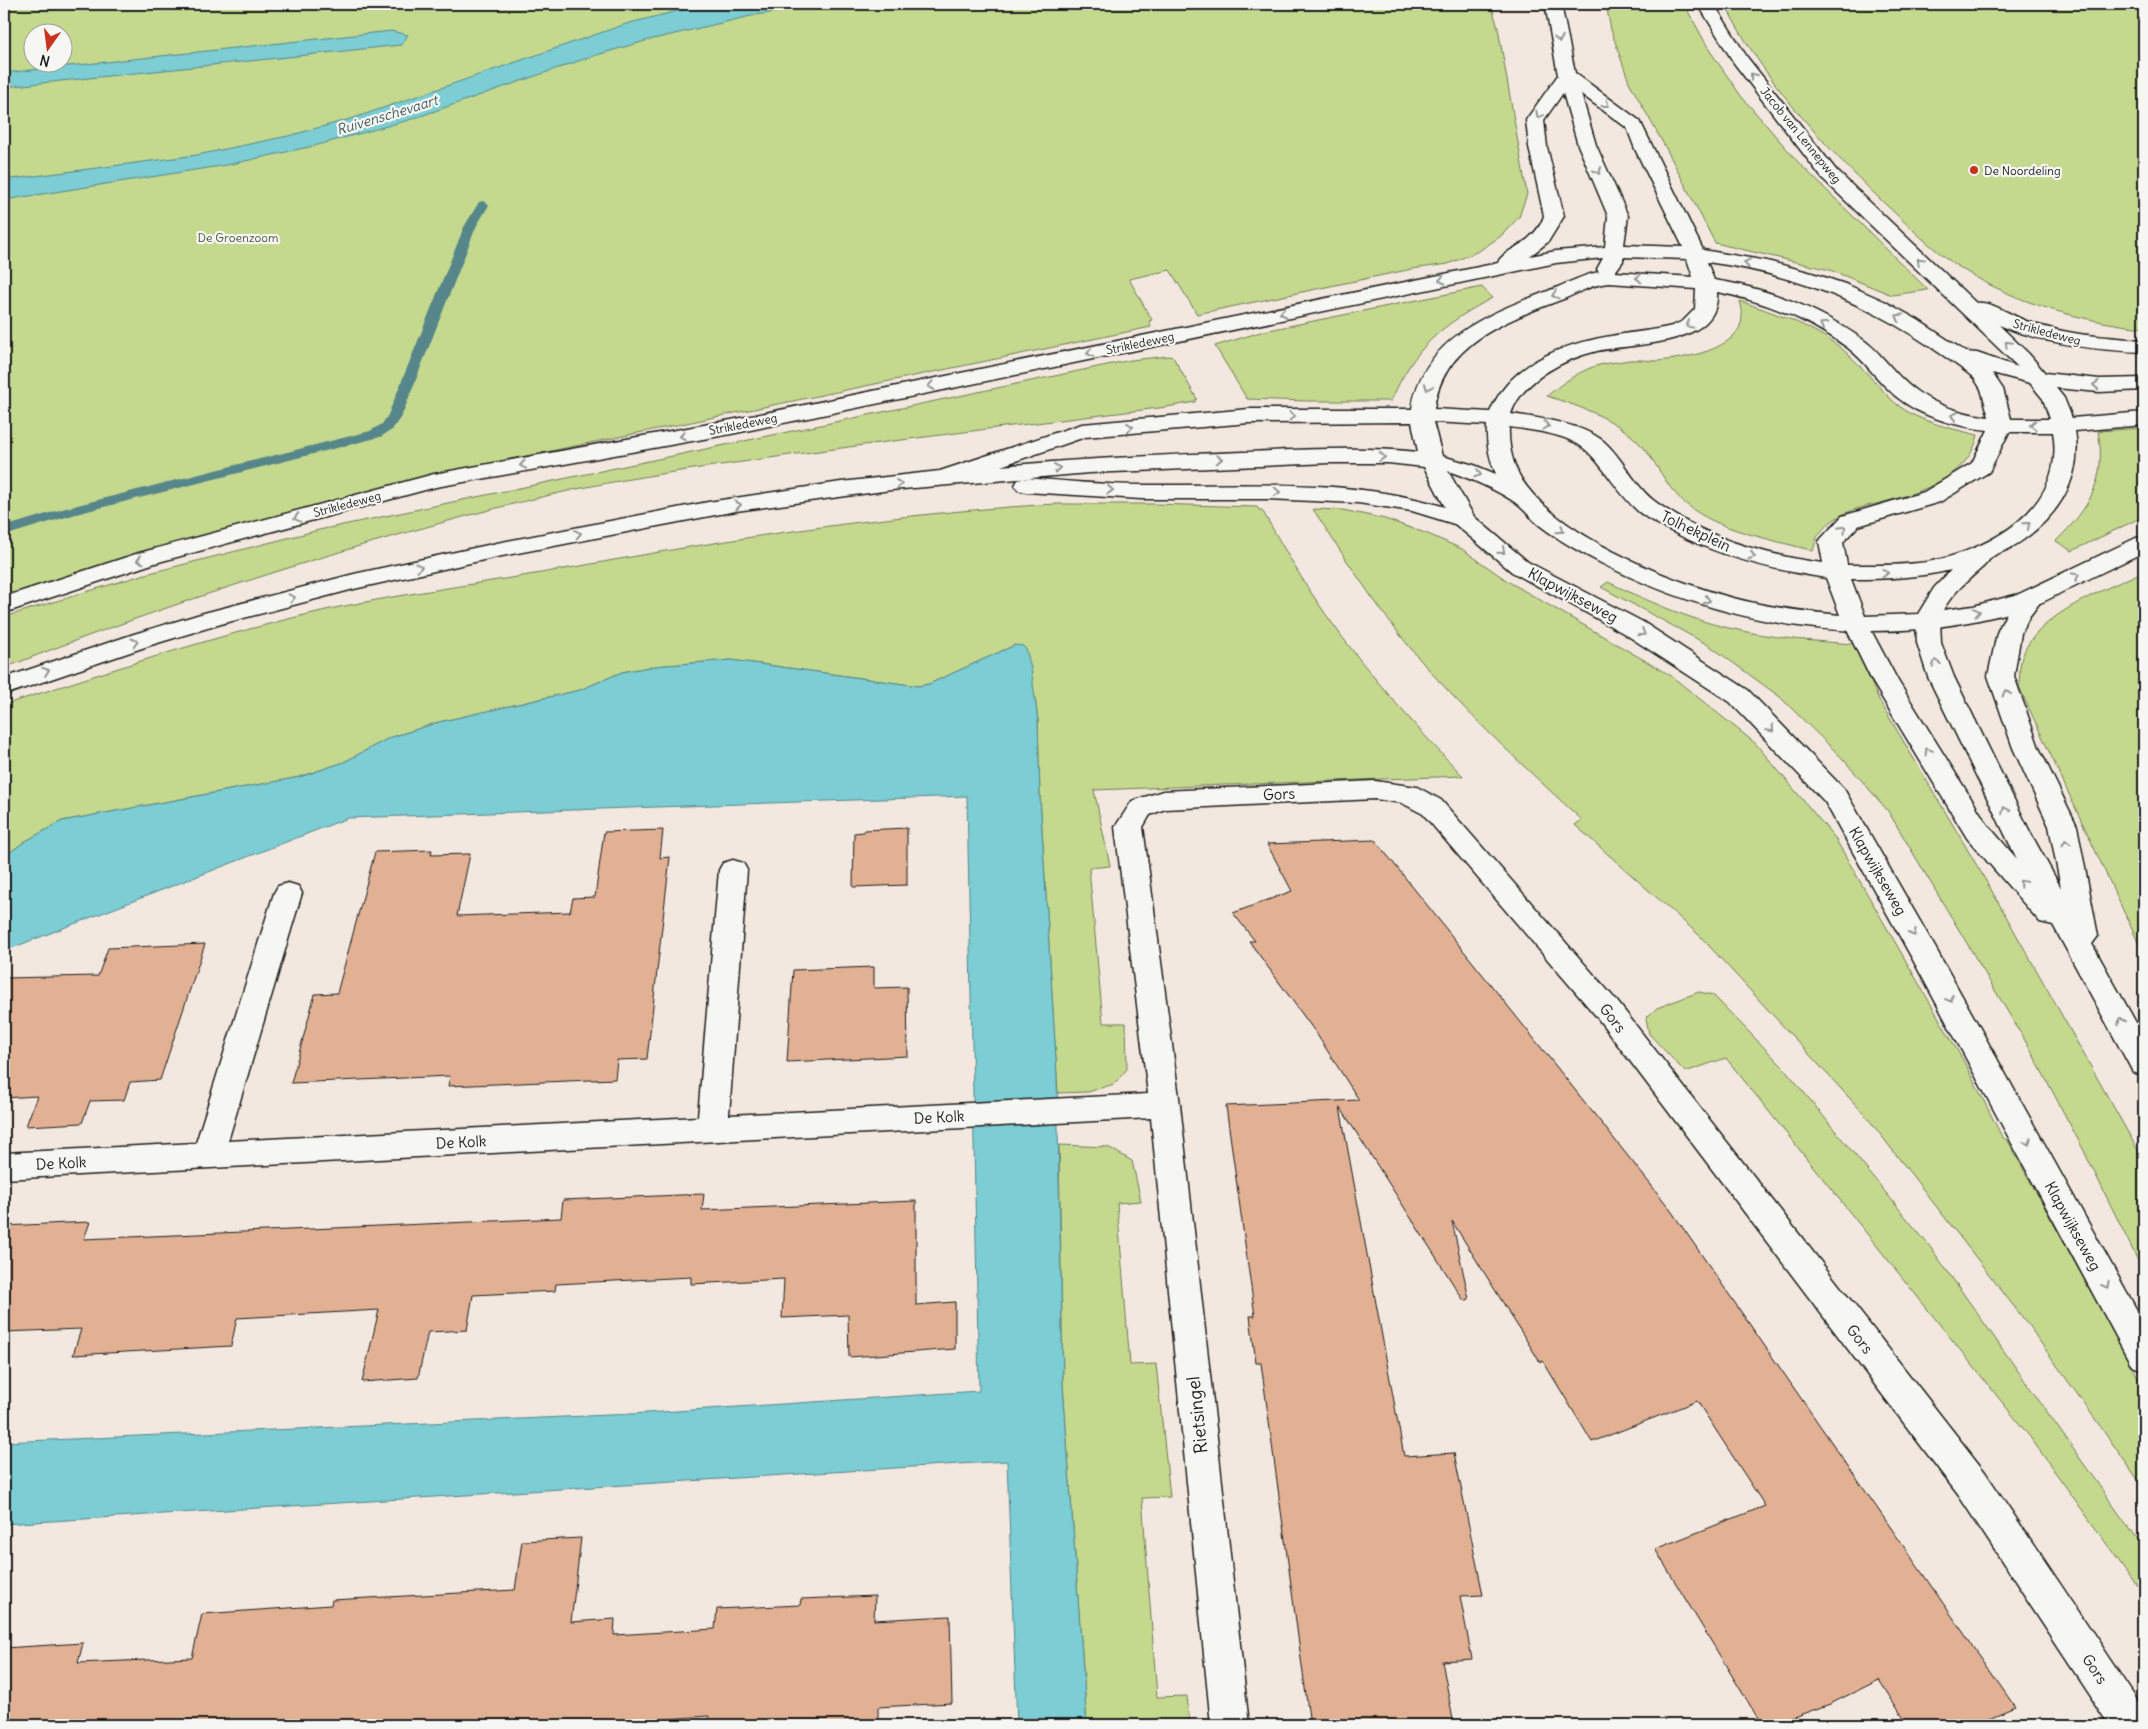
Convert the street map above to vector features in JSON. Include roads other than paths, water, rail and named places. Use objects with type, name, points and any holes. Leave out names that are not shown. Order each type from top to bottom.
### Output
[{"type":"main road","points":[[1553,4],[1567,75],[1587,145],[1618,216],[1613,261],[1600,278]]},
{"type":"main road","name":"Jacob van Lennepweg","points":[[1706,4],[1740,60],[1829,174],[1956,294]]},
{"type":"main road","points":[[1567,75],[1635,126],[1642,146],[1679,217],[1695,254],[1708,298],[1706,307],[1699,319],[1689,326],[1660,335],[1610,342],[1578,349],[1553,359],[1535,371],[1504,401],[1498,419],[1498,441],[1503,468],[1524,498],[1545,518],[1578,541],[1624,567],[1682,592],[1711,601],[1774,615],[1856,624],[1928,620],[2000,607],[2032,597],[2144,543]]},
{"type":"main road","points":[[1490,270],[1535,244],[1551,225],[1554,216],[1538,147],[1535,120],[1567,75]]},
{"type":"main road","points":[[1490,270],[1556,257],[1650,251],[1695,254],[1776,269],[1844,291],[1898,316],[1940,344],[1989,382],[2002,424],[1982,467],[1932,497],[1850,521],[1831,541],[1836,572],[1856,624],[1885,681],[1977,831],[2088,960]]},
{"type":"main road","name":"Strikledeweg","points":[[4,604],[147,558],[434,481],[741,425],[1490,270]]},
{"type":"main road","points":[[1464,520],[1431,461],[1422,415],[1425,391],[1438,367],[1454,348],[1489,322],[1531,303],[1600,278],[1642,278],[1705,284],[1750,294],[1798,311],[1856,344],[1901,390],[1923,404],[1963,419],[2032,426],[2144,419]]},
{"type":"main road","name":"Strikledeweg","points":[[1956,294],[2004,320],[2040,332],[2086,343],[2144,346]]},
{"type":"main road","name":"Tolhekplein","points":[[1928,620],[1932,608],[1940,596],[1986,551],[2030,524],[2046,507],[2056,493],[2062,478],[2067,448],[2063,424],[2053,398],[2022,358],[1956,294]]},
{"type":"main road","points":[[1940,344],[1997,368],[2040,380],[2100,386],[2144,384]]},
{"type":"main road","points":[[939,479],[1082,431],[1249,416],[1422,415]]},
{"type":"main road","name":"Tolhekplein","points":[[1422,415],[1524,421],[1562,430],[1594,445],[1646,506],[1696,535],[1722,546],[1780,564],[1836,572],[1896,572],[1926,569],[1986,551]]},
{"type":"main road","points":[[4,687],[88,656],[279,601],[501,549],[791,496],[939,479],[1071,467],[1249,458],[1360,456],[1431,461],[1481,475],[1524,498]]},
{"type":"main road","points":[[939,479],[1140,492],[1268,492],[1358,496],[1415,505],[1464,520]]},
{"type":"main road","name":"Klapwijkseweg","points":[[1464,520],[1520,567],[1634,628],[1739,696],[1835,796],[1926,957],[2144,1355]]},
{"type":"main road","points":[[2032,597],[2018,614],[2009,633],[2001,676],[2026,748],[2063,826],[2088,960]]},
{"type":"main road","points":[[1928,620],[1929,643],[1941,677],[2016,832],[2144,1064]]},
{"type":"main road","name":"Gors","points":[[1165,1105],[1128,826],[1141,808],[1163,800],[1375,790],[1408,794],[1432,807],[1606,1008],[1972,1484],[2132,1725]]},
{"type":"main road","points":[[713,1128],[733,870]]},
{"type":"main road","points":[[208,1155],[288,893]]},
{"type":"main road","name":"De Kolk","points":[[4,1166],[1165,1105]]},
{"type":"main road","name":"Rietsingel","points":[[1165,1105],[1230,1725]]},
{"type":"water","name":"Ruivenschevaart","points":[[716,4],[831,4],[755,15],[649,40],[593,56],[409,120],[318,145],[227,165],[4,200],[4,180],[197,155],[288,136],[354,118],[626,24],[689,8]]},
{"type":"water","points":[[391,31],[408,35],[401,45],[4,87],[4,73],[22,71],[72,72],[72,66]]},
{"type":"water","points":[[1015,645],[1023,646],[1026,649],[1031,668],[1038,721],[1040,797],[1057,1075],[1063,1385],[1087,1725],[1017,1725],[1007,1461],[4,1524],[4,1442],[631,1414],[979,1391],[967,796],[348,818],[4,951],[4,857],[24,842],[62,821],[300,777],[344,762],[389,738],[439,722],[580,690],[622,672],[655,666],[731,660],[918,686],[929,684]]},
{"type":"waterway","points":[[4,532],[71,511],[375,434],[387,427],[395,415],[470,227],[483,205]]},
{"type":"place","name":"De Noordeling","points":[[1974,170]]},
{"type":"park label","name":"De Groenzoom","points":[[238,237]]}]
